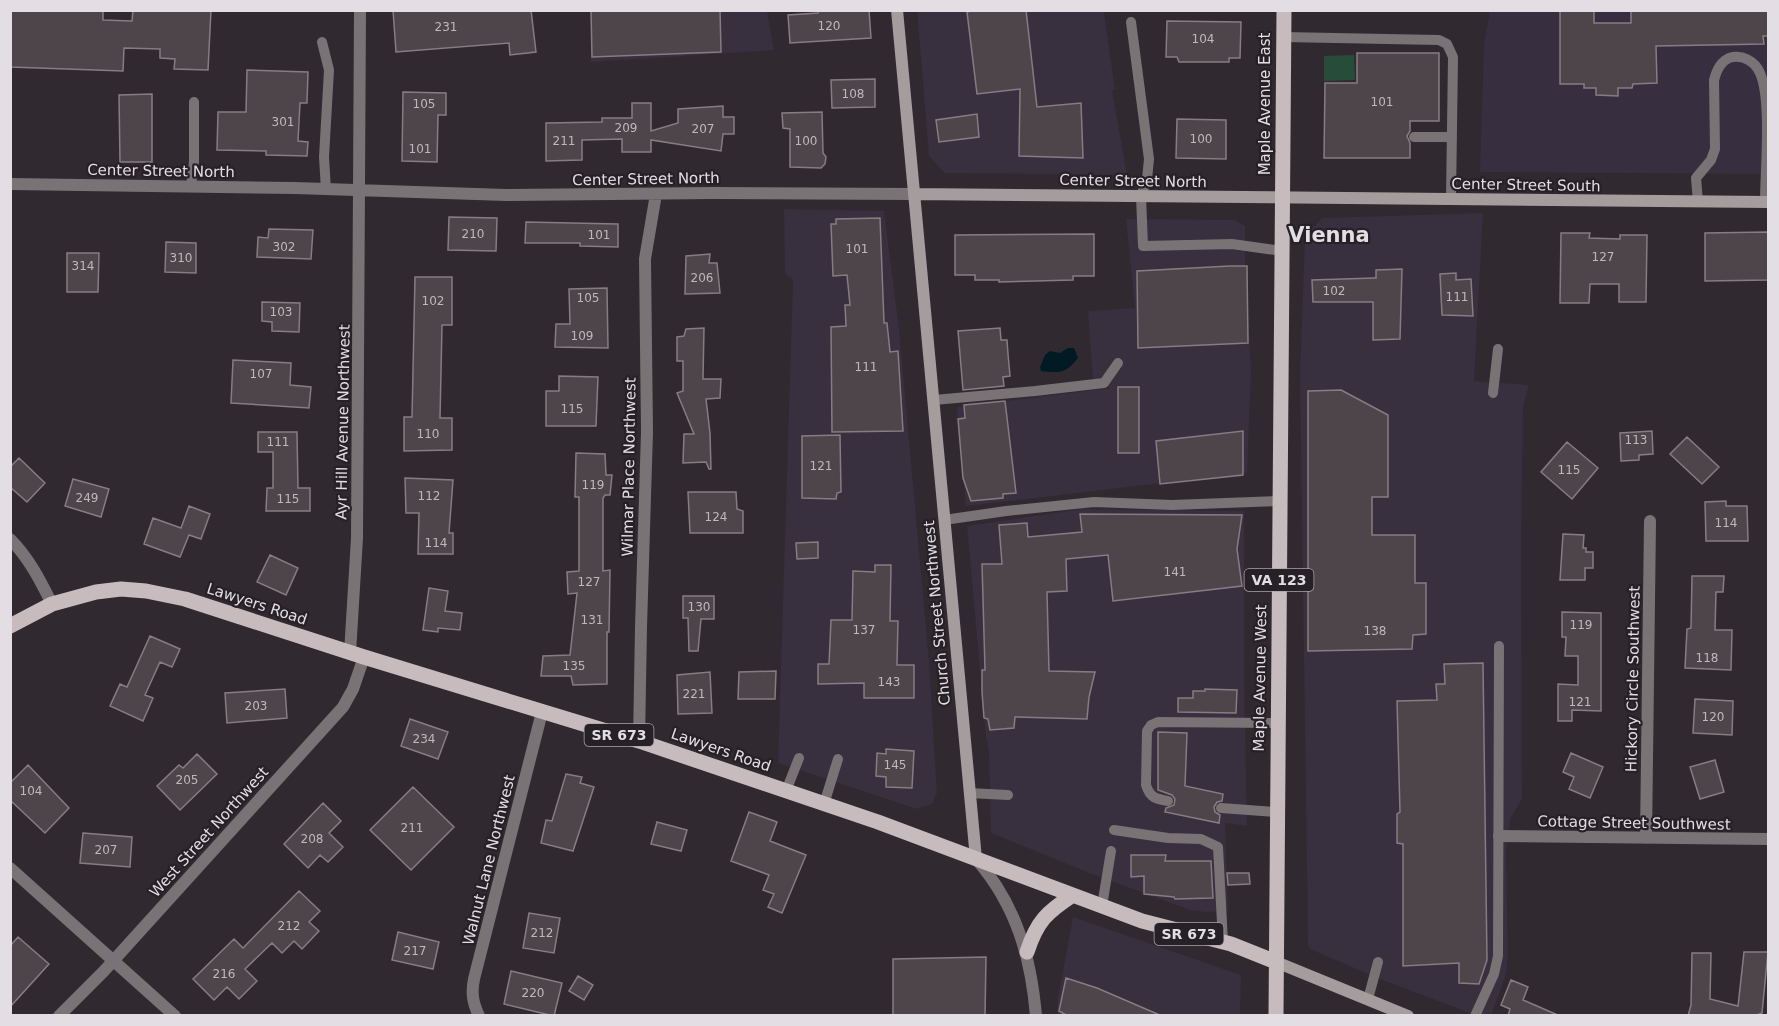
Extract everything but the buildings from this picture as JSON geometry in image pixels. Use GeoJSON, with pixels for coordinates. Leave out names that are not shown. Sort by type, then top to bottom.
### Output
{"type":"FeatureCollection","features":[{"type":"Feature","properties":{"kind":"main road","name":"Maple Avenue East"},"geometry":{"type":"LineString","coordinates":[[1282,198],[1284,10]]}},
{"type":"Feature","properties":{"kind":"main road","name":"Maple Avenue West"},"geometry":{"type":"LineString","coordinates":[[1276,1016],[1282,198]]}},
{"type":"Feature","properties":{"kind":"main road","name":"Lawyers Road"},"geometry":{"type":"LineString","coordinates":[[10,626],[52,604],[96,592],[121,589],[146,591],[185,599],[357,655],[639,741],[878,822],[1102,906],[1170,929],[1223,942],[1276,962]]}},
{"type":"Feature","properties":{"kind":"main road"},"geometry":{"type":"LineString","coordinates":[[1026,952],[1035,928],[1046,914],[1073,895]]}},
{"type":"Feature","properties":{"kind":"street","name":"Ayr Hill Avenue Northwest"},"geometry":{"type":"LineString","coordinates":[[357,655],[360,10]]}},
{"type":"Feature","properties":{"kind":"street","name":"Church Street Northwest"},"geometry":{"type":"LineString","coordinates":[[897,10],[976,859]]}},
{"type":"Feature","properties":{"kind":"street","name":"Center Street North"},"geometry":{"type":"LineString","coordinates":[[10,184],[191,186],[495,195],[714,193],[1282,198]]}},
{"type":"Feature","properties":{"kind":"street","name":"Wilmar Place Northwest"},"geometry":{"type":"LineString","coordinates":[[639,741],[640,627],[646,486],[645,259],[657,194]]}},
{"type":"Feature","properties":{"kind":"street","name":"Center Street South"},"geometry":{"type":"LineString","coordinates":[[1282,198],[1767,202]]}},
{"type":"Feature","properties":{"kind":"street","name":"Hickory Circle Southwest"},"geometry":{"type":"LineString","coordinates":[[1646,838],[1650,521]]}},
{"type":"Feature","properties":{"kind":"street"},"geometry":{"type":"LineString","coordinates":[[10,539],[34,568],[52,604]]}},
{"type":"Feature","properties":{"kind":"street","name":"West Street Northwest"},"geometry":{"type":"LineString","coordinates":[[59,1016],[114,960],[343,707],[353,689],[357,655]]}},
{"type":"Feature","properties":{"kind":"street","name":"Walnut Lane Northwest"},"geometry":{"type":"LineString","coordinates":[[479,1016],[471,991],[542,712]]}},
{"type":"Feature","properties":{"kind":"street","name":"Cottage Street Southwest"},"geometry":{"type":"LineString","coordinates":[[1499,836],[1768,839]]}},
{"type":"Feature","properties":{"kind":"street"},"geometry":{"type":"LineString","coordinates":[[976,859],[1001,893],[1016,921],[1026,952],[1034,990],[1036,1016]]}},
{"type":"Feature","properties":{"kind":"street"},"geometry":{"type":"LineString","coordinates":[[10,868],[175,1016]]}},
{"type":"Feature","properties":{"kind":"street"},"geometry":{"type":"LineString","coordinates":[[1276,962],[1368,999],[1383,1011],[1408,1016]]}},
{"type":"Feature","properties":{"kind":"lane"},"geometry":{"type":"LineString","coordinates":[[1131,22],[1149,159],[1147,179],[1141,196],[1143,246],[1232,244],[1282,250]]}},
{"type":"Feature","properties":{"kind":"lane"},"geometry":{"type":"LineString","coordinates":[[1283,37],[1399,38],[1439,40],[1447,44],[1453,57],[1451,199]]}},
{"type":"Feature","properties":{"kind":"lane"},"geometry":{"type":"LineString","coordinates":[[322,42],[329,70],[324,157],[326,190]]}},
{"type":"Feature","properties":{"kind":"lane"},"geometry":{"type":"LineString","coordinates":[[1698,202],[1696,178],[1711,160],[1715,148],[1714,80],[1716,71],[1729,58],[1742,57],[1750,60],[1761,75],[1765,100],[1767,202]]}},
{"type":"Feature","properties":{"kind":"lane"},"geometry":{"type":"LineString","coordinates":[[191,186],[194,162],[194,102]]}},
{"type":"Feature","properties":{"kind":"lane"},"geometry":{"type":"LineString","coordinates":[[1414,137],[1452,137]]}},
{"type":"Feature","properties":{"kind":"lane"},"geometry":{"type":"LineString","coordinates":[[1493,393],[1498,349]]}},
{"type":"Feature","properties":{"kind":"lane"},"geometry":{"type":"LineString","coordinates":[[934,400],[1104,383],[1118,363]]}},
{"type":"Feature","properties":{"kind":"lane"},"geometry":{"type":"LineString","coordinates":[[944,520],[1094,502],[1172,505],[1280,501]]}},
{"type":"Feature","properties":{"kind":"lane"},"geometry":{"type":"LineString","coordinates":[[1475,1016],[1494,974],[1498,956],[1499,646]]}},
{"type":"Feature","properties":{"kind":"lane"},"geometry":{"type":"LineString","coordinates":[[1168,801],[1154,798],[1148,793],[1146,785],[1147,731],[1151,725],[1158,722],[1278,723]]}},
{"type":"Feature","properties":{"kind":"lane"},"geometry":{"type":"LineString","coordinates":[[786,791],[799,758]]}},
{"type":"Feature","properties":{"kind":"lane"},"geometry":{"type":"LineString","coordinates":[[824,804],[838,759]]}},
{"type":"Feature","properties":{"kind":"lane"},"geometry":{"type":"LineString","coordinates":[[969,793],[1008,795]]}},
{"type":"Feature","properties":{"kind":"lane"},"geometry":{"type":"LineString","coordinates":[[1221,808],[1277,812]]}},
{"type":"Feature","properties":{"kind":"lane"},"geometry":{"type":"LineString","coordinates":[[1114,830],[1168,838],[1201,839],[1218,847],[1223,942]]}},
{"type":"Feature","properties":{"kind":"lane"},"geometry":{"type":"LineString","coordinates":[[1102,906],[1111,851]]}},
{"type":"Feature","properties":{"kind":"lane"},"geometry":{"type":"LineString","coordinates":[[1368,999],[1378,962]]}},
{"type":"Feature","properties":{"kind":"shaded area"},"geometry":{"type":"Polygon","coordinates":[[[591,11],[767,11],[774,50],[591,62],[591,11]]]}},
{"type":"Feature","properties":{"kind":"shaded area"},"geometry":{"type":"Polygon","coordinates":[[[917,11],[1171,11],[1104,12],[1115,89],[1112,90],[1127,175],[945,173],[929,156],[917,11]]]}},
{"type":"Feature","properties":{"kind":"shaded area"},"geometry":{"type":"Polygon","coordinates":[[[1490,11],[1768,11],[1768,174],[1480,172],[1484,45],[1490,11]]]}},
{"type":"Feature","properties":{"kind":"shaded area"},"geometry":{"type":"Polygon","coordinates":[[[784,209],[884,211],[899,329],[929,661],[937,793],[932,804],[917,809],[778,763],[793,280],[785,274],[784,209]]]}},
{"type":"Feature","properties":{"kind":"shaded area"},"geometry":{"type":"Polygon","coordinates":[[[1483,213],[1474,381],[1529,385],[1523,406],[1522,799],[1510,819],[1506,851],[1508,955],[1506,974],[1491,1015],[1475,1015],[1380,979],[1310,949],[1308,945],[1300,374],[1305,237],[1322,218],[1483,213]]]}},
{"type":"Feature","properties":{"kind":"shaded area"},"geometry":{"type":"Polygon","coordinates":[[[1126,219],[1235,220],[1245,226],[1251,371],[1247,473],[966,506],[957,407],[1110,388],[1093,380],[1088,311],[1135,308],[1126,219]]]}},
{"type":"Feature","properties":{"kind":"shaded area"},"geometry":{"type":"Polygon","coordinates":[[[1081,509],[1244,511],[1247,826],[1225,823],[1228,911],[1190,910],[991,833],[989,751],[967,526],[1081,509]]]}},
{"type":"Feature","properties":{"kind":"shaded area"},"geometry":{"type":"Polygon","coordinates":[[[1073,917],[1241,975],[1240,1015],[1057,1016],[1058,998],[1073,917]]]}},
{"type":"Feature","properties":{"kind":"green space"},"geometry":{"type":"Polygon","coordinates":[[[1354,55],[1355,80],[1324,81],[1324,56],[1354,55]]]}},
{"type":"Feature","properties":{"kind":"water"},"geometry":{"type":"Polygon","coordinates":[[[1068,348],[1074,348],[1078,358],[1066,370],[1041,371],[1040,367],[1045,355],[1050,351],[1060,353],[1068,348]]]}},
{"type":"Feature","properties":{"kind":"district","name":"Vienna"},"geometry":{"type":"Point","coordinates":[1329,235]}}]}
